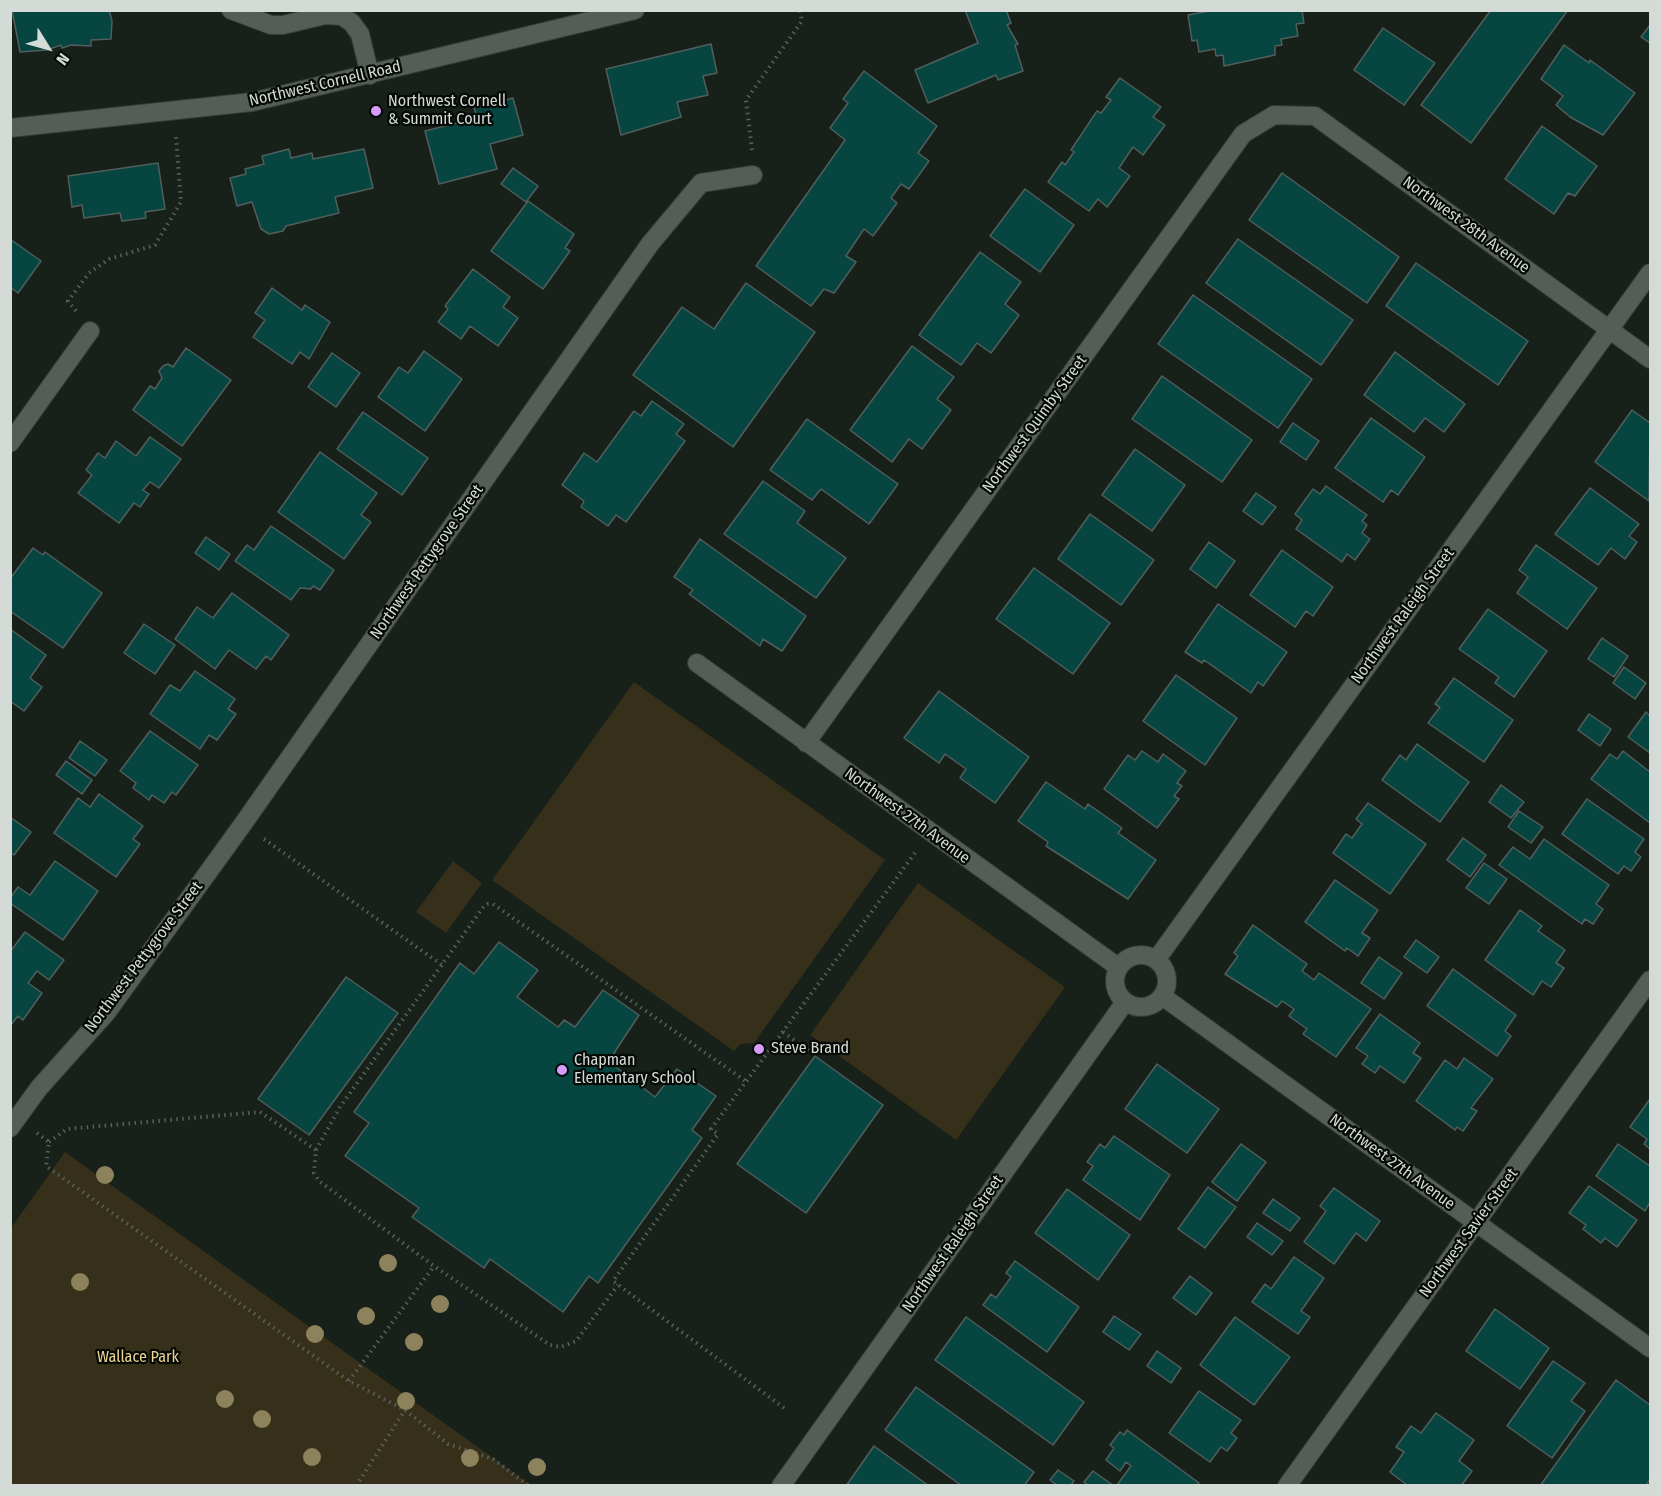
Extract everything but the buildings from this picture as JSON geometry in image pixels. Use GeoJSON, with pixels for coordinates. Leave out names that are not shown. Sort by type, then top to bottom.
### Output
{"type":"FeatureCollection","features":[{"type":"Feature","properties":{"kind":"street"},"geometry":{"type":"LineString","coordinates":[[231,10],[271,25],[283,25],[324,15],[342,16],[352,23],[360,34],[369,75]]}},
{"type":"Feature","properties":{"kind":"street","name":"Northwest Cornell Road"},"geometry":{"type":"LineString","coordinates":[[10,128],[252,102],[635,10]]}},
{"type":"Feature","properties":{"kind":"street","name":"Northwest 28th Avenue"},"geometry":{"type":"LineString","coordinates":[[1274,115],[1315,116],[1650,359]]}},
{"type":"Feature","properties":{"kind":"street","name":"Northwest Quimby Street"},"geometry":{"type":"LineString","coordinates":[[806,743],[1243,134],[1274,115]]}},
{"type":"Feature","properties":{"kind":"street","name":"Northwest Pettygrove Street"},"geometry":{"type":"LineString","coordinates":[[14,1124],[39,1088],[107,1012],[243,824],[650,244],[701,183],[753,175]]}},
{"type":"Feature","properties":{"kind":"street","name":"Northwest Raleigh Street"},"geometry":{"type":"LineString","coordinates":[[1156,960],[1650,273]]}},
{"type":"Feature","properties":{"kind":"street"},"geometry":{"type":"LineString","coordinates":[[10,443],[90,331]]}},
{"type":"Feature","properties":{"kind":"street","name":"Northwest 27th Avenue"},"geometry":{"type":"LineString","coordinates":[[697,663],[930,834],[1118,967]]}},
{"type":"Feature","properties":{"kind":"street"},"geometry":{"type":"LineString","coordinates":[[1144,955],[1156,960],[1163,967],[1166,976],[1167,986],[1162,996],[1153,1004],[1144,1007],[1125,1002],[1115,986],[1118,967],[1134,956],[1144,955]]}},
{"type":"Feature","properties":{"kind":"street","name":"Northwest Savier Street"},"geometry":{"type":"LineString","coordinates":[[1287,1485],[1650,980]]}},
{"type":"Feature","properties":{"kind":"street","name":"Northwest 27th Avenue"},"geometry":{"type":"LineString","coordinates":[[1162,996],[1650,1348]]}},
{"type":"Feature","properties":{"kind":"street","name":"Northwest Raleigh Street"},"geometry":{"type":"LineString","coordinates":[[780,1485],[1125,1002]]}},
{"type":"Feature","properties":{"kind":"path"},"geometry":{"type":"LineString","coordinates":[[753,175],[746,100],[802,21],[800,10]]}},
{"type":"Feature","properties":{"kind":"path"},"geometry":{"type":"LineString","coordinates":[[90,331],[68,301],[80,283],[109,259],[155,244],[181,202],[174,109]]}},
{"type":"Feature","properties":{"kind":"path"},"geometry":{"type":"LineString","coordinates":[[243,824],[442,965]]}},
{"type":"Feature","properties":{"kind":"path"},"geometry":{"type":"LineString","coordinates":[[784,1408],[612,1281],[718,1134],[711,1129],[930,834]]}},
{"type":"Feature","properties":{"kind":"path"},"geometry":{"type":"LineString","coordinates":[[618,1285],[576,1341],[561,1347],[550,1345],[434,1266],[319,1180],[314,1173],[316,1150],[340,1107],[484,906],[493,904],[747,1082]]}},
{"type":"Feature","properties":{"kind":"path"},"geometry":{"type":"LineString","coordinates":[[783,1032],[810,1052],[817,1040]]}},
{"type":"Feature","properties":{"kind":"path"},"geometry":{"type":"LineString","coordinates":[[316,1150],[260,1112],[67,1129],[49,1142],[46,1166],[349,1381],[405,1410],[448,1444],[493,1459],[529,1485]]}},
{"type":"Feature","properties":{"kind":"path"},"geometry":{"type":"LineString","coordinates":[[14,1124],[49,1142]]}},
{"type":"Feature","properties":{"kind":"path"},"geometry":{"type":"LineString","coordinates":[[349,1381],[434,1266]]}},
{"type":"Feature","properties":{"kind":"path"},"geometry":{"type":"LineString","coordinates":[[356,1485],[405,1410]]}},
{"type":"Feature","properties":{"kind":"green space"},"geometry":{"type":"Polygon","coordinates":[[[634,682],[885,860],[754,1043],[740,1044],[734,1051],[492,880],[634,682]]]}},
{"type":"Feature","properties":{"kind":"green space"},"geometry":{"type":"Polygon","coordinates":[[[453,861],[482,883],[446,933],[416,912],[453,861]]]}},
{"type":"Feature","properties":{"kind":"green space"},"geometry":{"type":"Polygon","coordinates":[[[918,883],[1065,987],[956,1140],[810,1035],[918,883]]]}},
{"type":"Feature","properties":{"kind":"green space","name":"Wallace Park"},"geometry":{"type":"Polygon","coordinates":[[[65,1152],[531,1485],[11,1485],[11,1228],[65,1152]]]}},
{"type":"Feature","properties":{"kind":"place","name":"Northwest Cornell & Summit Court"},"geometry":{"type":"Point","coordinates":[376,111]}},
{"type":"Feature","properties":{"kind":"place","name":"Steve Brand"},"geometry":{"type":"Point","coordinates":[759,1049]}},
{"type":"Feature","properties":{"kind":"place","name":"Chapman Elementary School"},"geometry":{"type":"Point","coordinates":[562,1070]}}]}
